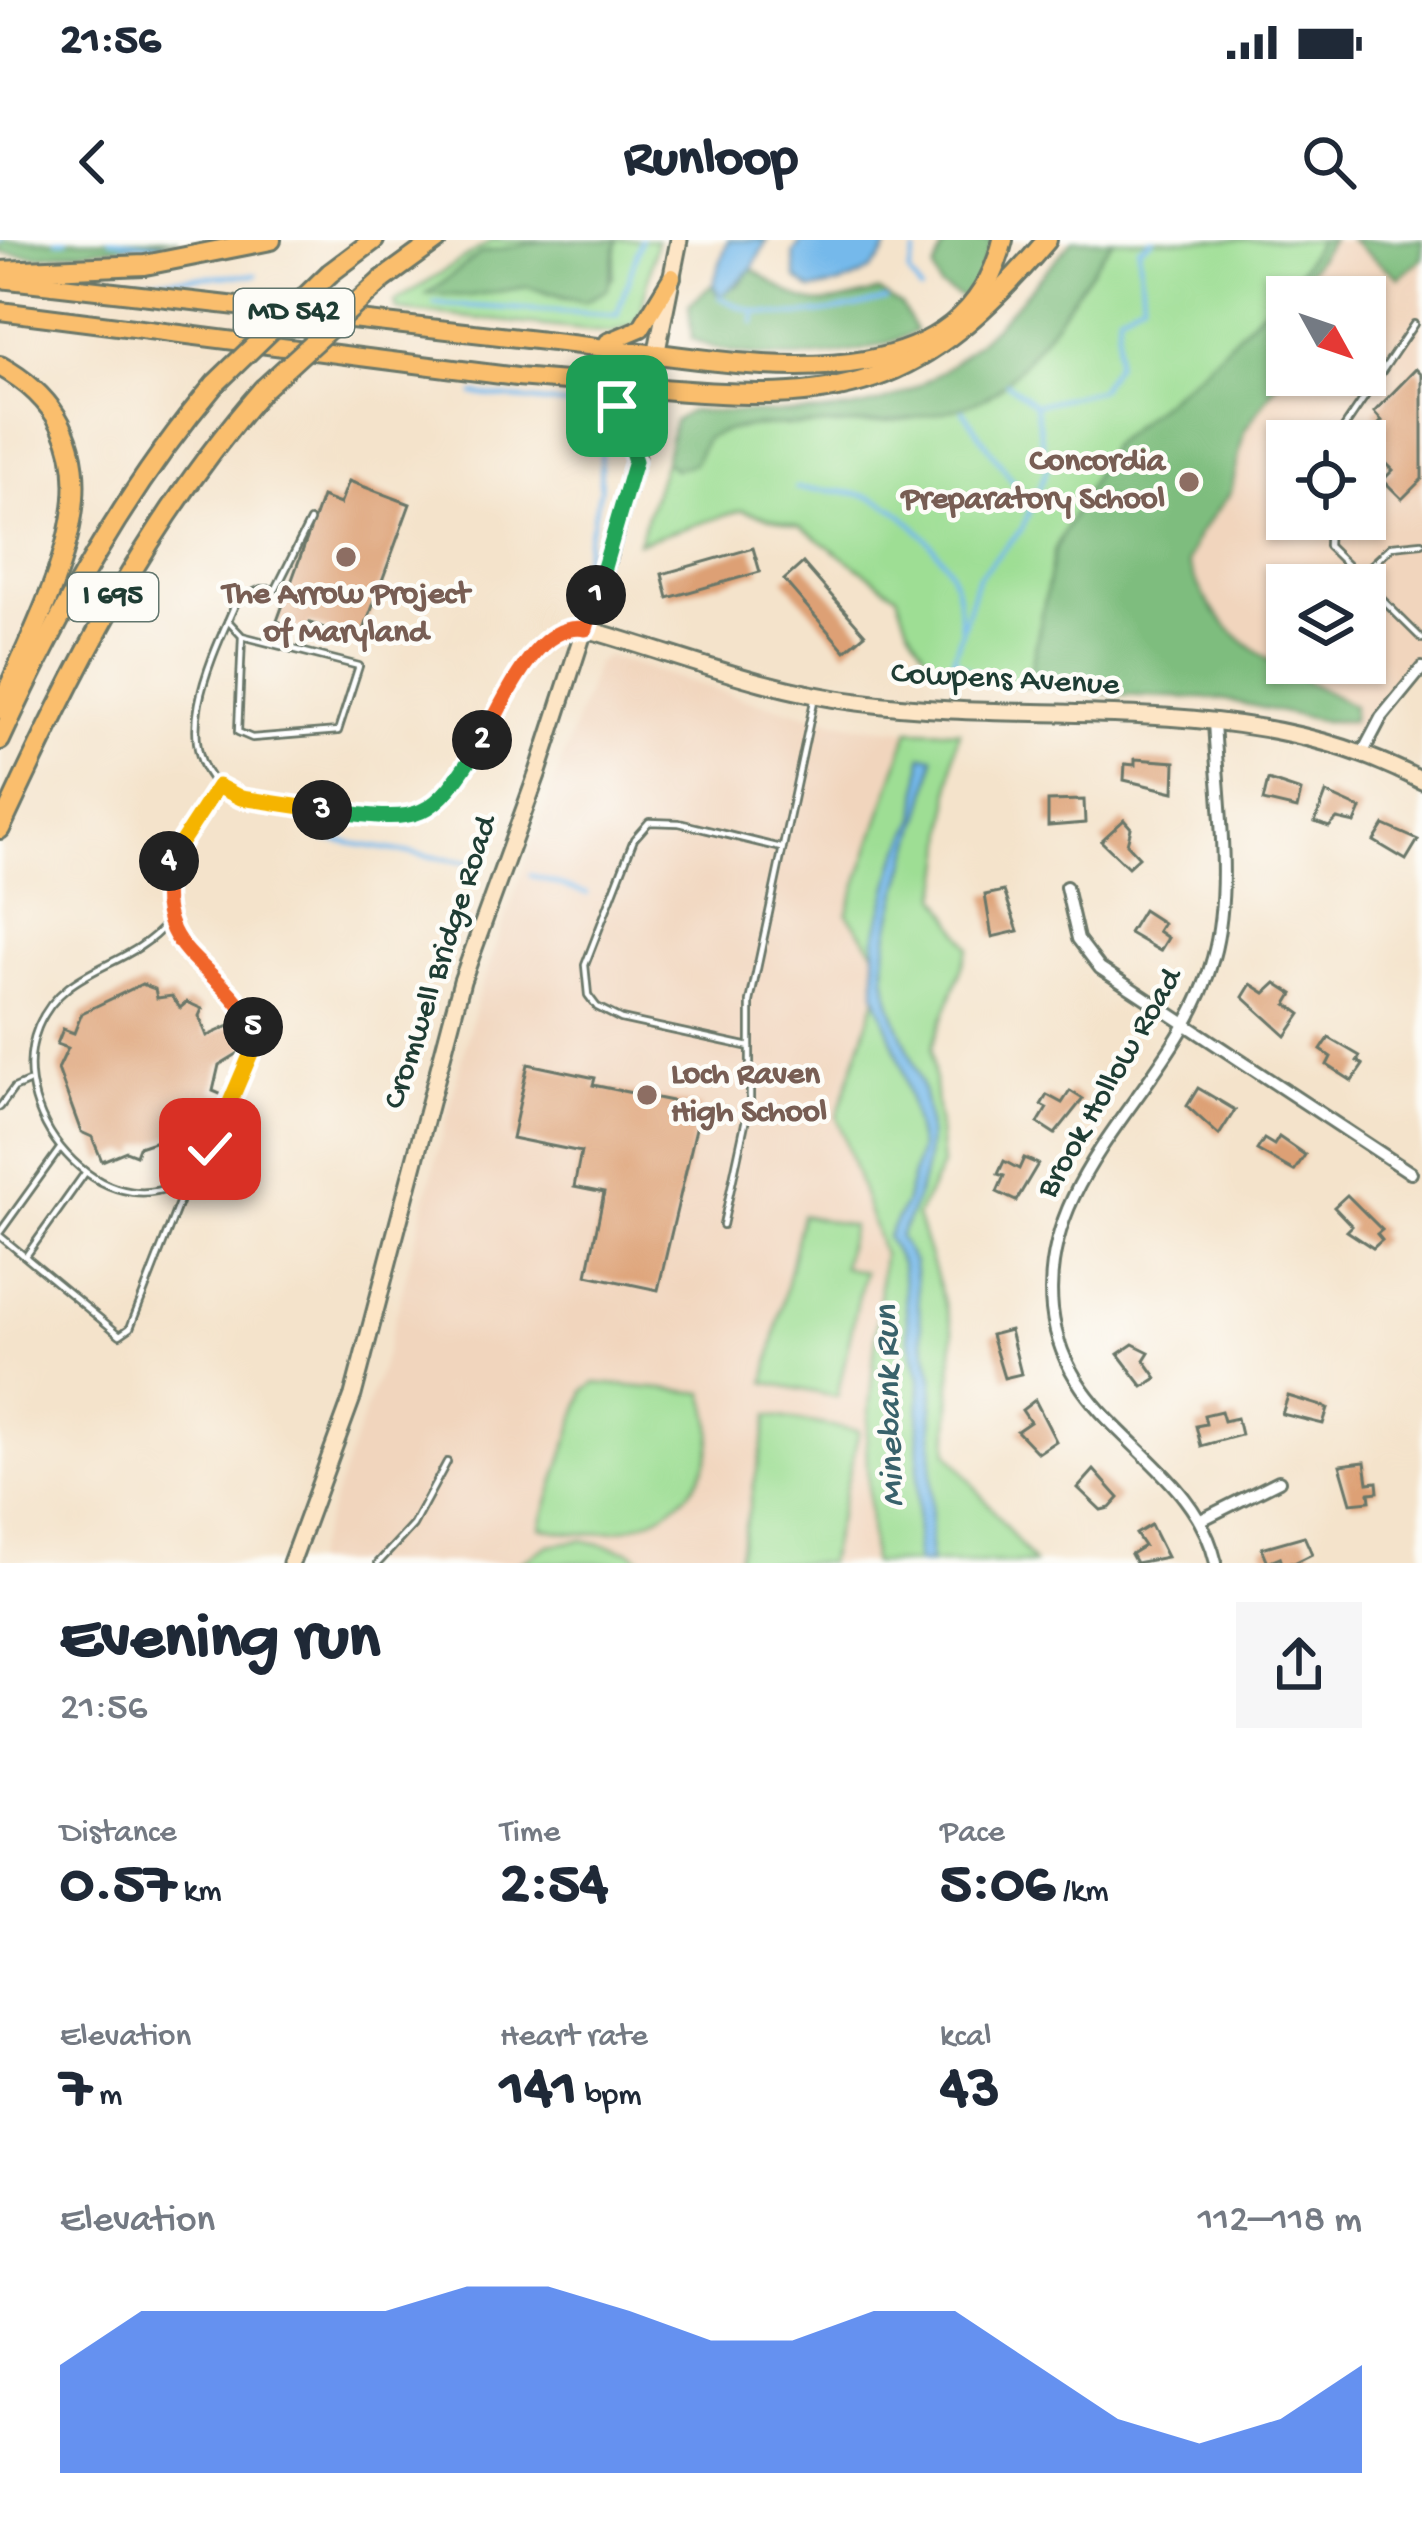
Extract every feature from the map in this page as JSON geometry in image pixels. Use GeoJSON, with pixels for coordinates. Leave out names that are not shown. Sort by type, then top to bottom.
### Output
{"type":"FeatureCollection","features":[{"type":"Feature","properties":{"kind":"highway"},"geometry":{"type":"LineString","coordinates":[[0,275],[146,265],[271,240]]}},
{"type":"Feature","properties":{"kind":"highway","name":"I 695"},"geometry":{"type":"LineString","coordinates":[[0,740],[97,548],[137,485],[215,384],[330,273],[374,240]]}},
{"type":"Feature","properties":{"kind":"highway","name":"I 695"},"geometry":{"type":"LineString","coordinates":[[0,830],[129,567],[217,442],[263,389],[382,280],[436,240]]}},
{"type":"Feature","properties":{"kind":"highway"},"geometry":{"type":"LineString","coordinates":[[658,354],[785,370],[843,367],[892,354],[970,306],[993,274],[1003,240]]}},
{"type":"Feature","properties":{"kind":"highway"},"geometry":{"type":"LineString","coordinates":[[652,388],[794,393],[904,367],[971,323],[1047,240]]}},
{"type":"Feature","properties":{"kind":"highway"},"geometry":{"type":"LineString","coordinates":[[0,366],[56,413],[74,455],[76,480],[61,561],[0,709]]}},
{"type":"Feature","properties":{"kind":"main road","name":"Cromwell Bridge Road"},"geometry":{"type":"LineString","coordinates":[[291,1563],[353,1395],[456,999],[586,629],[635,461],[679,240]]}},
{"type":"Feature","properties":{"kind":"main road","name":"MD 542"},"geometry":{"type":"LineString","coordinates":[[0,275],[86,290],[658,354]]}},
{"type":"Feature","properties":{"kind":"main road"},"geometry":{"type":"LineString","coordinates":[[589,345],[621,340],[641,328],[672,277]]}},
{"type":"Feature","properties":{"kind":"main road"},"geometry":{"type":"LineString","coordinates":[[80,322],[86,290]]}},
{"type":"Feature","properties":{"kind":"main road","name":"MD 542"},"geometry":{"type":"LineString","coordinates":[[0,311],[517,377],[652,388]]}},
{"type":"Feature","properties":{"kind":"main road"},"geometry":{"type":"LineString","coordinates":[[517,377],[610,400],[626,421],[635,461]]}},
{"type":"Feature","properties":{"kind":"main road","name":"Cowpens Avenue"},"geometry":{"type":"LineString","coordinates":[[586,629],[815,695],[895,706],[1214,720],[1266,728],[1363,754],[1422,782]]}},
{"type":"Feature","properties":{"kind":"street"},"geometry":{"type":"LineString","coordinates":[[1363,754],[1381,718],[1422,668]]}},
{"type":"Feature","properties":{"kind":"street","name":"Brook Hollow Road"},"geometry":{"type":"LineString","coordinates":[[1214,720],[1220,926],[1204,985],[1076,1188],[1058,1235],[1051,1284],[1057,1334],[1086,1398],[1203,1520],[1216,1563]]}},
{"type":"Feature","properties":{"kind":"street"},"geometry":{"type":"LineString","coordinates":[[1066,887],[1071,920],[1088,956],[1411,1173]]}},
{"type":"Feature","properties":{"kind":"street"},"geometry":{"type":"LineString","coordinates":[[1203,1520],[1279,1481]]}},
{"type":"Feature","properties":{"kind":"lane"},"geometry":{"type":"LineString","coordinates":[[1349,420],[1414,324]]}},
{"type":"Feature","properties":{"kind":"lane"},"geometry":{"type":"LineString","coordinates":[[310,521],[276,589],[261,589],[237,600],[199,704],[200,760],[218,786],[241,798],[400,818],[429,811],[455,784],[546,639],[569,626],[586,629]]}},
{"type":"Feature","properties":{"kind":"lane"},"geometry":{"type":"LineString","coordinates":[[1328,540],[1328,546],[1346,564]]}},
{"type":"Feature","properties":{"kind":"lane"},"geometry":{"type":"LineString","coordinates":[[1373,564],[1392,546],[1422,543]]}},
{"type":"Feature","properties":{"kind":"lane"},"geometry":{"type":"LineString","coordinates":[[1386,604],[1422,639]]}},
{"type":"Feature","properties":{"kind":"lane"},"geometry":{"type":"LineString","coordinates":[[228,621],[242,636],[358,666],[338,731],[252,738],[238,732],[242,636]]}},
{"type":"Feature","properties":{"kind":"lane"},"geometry":{"type":"LineString","coordinates":[[723,1225],[750,1100],[750,1002],[815,695]]}},
{"type":"Feature","properties":{"kind":"lane"},"geometry":{"type":"LineString","coordinates":[[59,1150],[0,1234],[120,1335],[130,1328],[190,1174],[210,1149],[250,1058],[255,1032],[238,1005],[183,950],[168,922],[165,893],[170,857],[218,786]]}},
{"type":"Feature","properties":{"kind":"lane"},"geometry":{"type":"LineString","coordinates":[[750,1047],[608,1015],[588,995],[585,964],[634,838],[649,822],[680,823],[781,848]]}},
{"type":"Feature","properties":{"kind":"lane"},"geometry":{"type":"LineString","coordinates":[[168,922],[141,951],[79,976],[48,1006],[35,1032],[28,1082],[42,1127],[85,1173],[141,1190],[165,1187],[190,1174]]}},
{"type":"Feature","properties":{"kind":"lane"},"geometry":{"type":"LineString","coordinates":[[0,1107],[14,1088],[28,1082]]}},
{"type":"Feature","properties":{"kind":"lane"},"geometry":{"type":"LineString","coordinates":[[26,1257],[85,1173]]}},
{"type":"Feature","properties":{"kind":"lane"},"geometry":{"type":"LineString","coordinates":[[378,1563],[412,1525],[448,1462]]}},
{"type":"Feature","properties":{"kind":"shaded area","name":"Concordia Preparatory School"},"geometry":{"type":"Polygon","coordinates":[[[1320,240],[1422,240],[1422,656],[1362,732],[1221,699],[1117,695],[1045,603],[1266,311],[1266,396],[1386,396],[1386,276],[1293,276],[1320,240]]]}},
{"type":"Feature","properties":{"kind":"shaded area","name":"Loch Raven High School"},"geometry":{"type":"Polygon","coordinates":[[[607,656],[741,698],[852,725],[909,730],[847,913],[886,967],[837,1116],[883,1254],[866,1444],[872,1563],[311,1563],[386,1354],[478,996],[597,663],[607,656]]]}},
{"type":"Feature","properties":{"kind":"green space"},"geometry":{"type":"Polygon","coordinates":[[[0,240],[178,240],[39,256],[0,253],[0,240]]]}},
{"type":"Feature","properties":{"kind":"green space"},"geometry":{"type":"Polygon","coordinates":[[[493,240],[548,240],[481,253],[469,296],[527,287],[564,299],[589,300],[613,278],[617,240],[657,240],[640,316],[633,325],[611,333],[397,310],[395,302],[493,240]]]}},
{"type":"Feature","properties":{"kind":"green space"},"geometry":{"type":"Polygon","coordinates":[[[548,240],[617,240],[608,288],[584,302],[527,287],[469,296],[427,294],[481,253],[548,240]]]}},
{"type":"Feature","properties":{"kind":"green space"},"geometry":{"type":"Polygon","coordinates":[[[946,240],[993,240],[978,281],[963,298],[940,287],[934,270],[946,240]]]}},
{"type":"Feature","properties":{"kind":"green space"},"geometry":{"type":"Polygon","coordinates":[[[1073,240],[1113,240],[1035,349],[986,397],[911,419],[721,432],[706,438],[694,464],[675,469],[665,461],[674,421],[690,411],[838,411],[912,389],[988,333],[1073,240]]]}},
{"type":"Feature","properties":{"kind":"green space"},"geometry":{"type":"Polygon","coordinates":[[[1113,240],[1320,240],[1296,276],[1266,276],[1266,306],[1204,368],[1111,445],[1055,549],[1031,669],[1117,695],[973,680],[932,663],[908,626],[897,595],[801,527],[742,510],[638,543],[665,461],[675,469],[706,438],[735,426],[855,424],[944,410],[1023,361],[1113,240]]]}},
{"type":"Feature","properties":{"kind":"green space"},"geometry":{"type":"Polygon","coordinates":[[[1320,240],[1332,240],[1305,276],[1297,275],[1320,240]]]}},
{"type":"Feature","properties":{"kind":"green space"},"geometry":{"type":"Polygon","coordinates":[[[1350,240],[1422,240],[1422,258],[1399,278],[1350,240]]]}},
{"type":"Feature","properties":{"kind":"green space"},"geometry":{"type":"Polygon","coordinates":[[[752,269],[812,302],[879,291],[901,305],[916,331],[866,349],[805,357],[743,354],[692,339],[689,305],[713,284],[716,293],[739,285],[752,269]]]}},
{"type":"Feature","properties":{"kind":"green space"},"geometry":{"type":"Polygon","coordinates":[[[1266,306],[1268,396],[1244,431],[1231,492],[1198,535],[1188,562],[1216,614],[1266,658],[1266,684],[1312,684],[1353,706],[1352,721],[1323,721],[1221,699],[1117,695],[1031,670],[1055,549],[1111,445],[1204,368],[1266,306]]]}},
{"type":"Feature","properties":{"kind":"green space"},"geometry":{"type":"Polygon","coordinates":[[[909,730],[959,731],[938,896],[969,948],[932,1047],[942,1166],[917,1216],[953,1331],[948,1452],[1034,1563],[872,1563],[866,1444],[883,1254],[837,1116],[886,967],[847,914],[909,730]]]}},
{"type":"Feature","properties":{"kind":"green space"},"geometry":{"type":"Polygon","coordinates":[[[802,1215],[852,1226],[843,1267],[864,1272],[837,1397],[765,1382],[802,1215]]]}},
{"type":"Feature","properties":{"kind":"green space"},"geometry":{"type":"Polygon","coordinates":[[[596,1383],[704,1393],[711,1430],[706,1462],[692,1488],[669,1509],[641,1524],[608,1532],[540,1527],[584,1391],[596,1383]]]}},
{"type":"Feature","properties":{"kind":"green space"},"geometry":{"type":"Polygon","coordinates":[[[769,1415],[859,1431],[828,1563],[737,1563],[769,1415]]]}},
{"type":"Feature","properties":{"kind":"green space"},"geometry":{"type":"Polygon","coordinates":[[[582,1540],[629,1551],[646,1563],[519,1563],[549,1545],[582,1540]]]}},
{"type":"Feature","properties":{"kind":"water"},"geometry":{"type":"Polygon","coordinates":[[[728,240],[767,240],[752,269],[720,297],[713,284],[728,240]]]}},
{"type":"Feature","properties":{"kind":"water"},"geometry":{"type":"Polygon","coordinates":[[[802,240],[889,240],[878,262],[859,277],[811,290],[796,278],[793,253],[802,240]]]}},
{"type":"Feature","properties":{"kind":"water","name":"Minebank Run"},"geometry":{"type":"Polygon","coordinates":[[[922,756],[934,757],[893,913],[885,976],[926,1101],[928,1125],[925,1170],[899,1237],[914,1262],[922,1336],[933,1377],[930,1563],[917,1563],[916,1555],[920,1378],[909,1338],[902,1265],[887,1237],[905,1204],[920,1148],[903,1068],[875,993],[875,939],[895,862],[916,818],[922,756]]]}},
{"type":"Feature","properties":{"kind":"building"},"geometry":{"type":"Polygon","coordinates":[[[1416,369],[1422,375],[1422,479],[1402,499],[1386,483],[1393,470],[1386,463],[1386,420],[1374,412],[1416,369]]]}},
{"type":"Feature","properties":{"kind":"building"},"geometry":{"type":"Polygon","coordinates":[[[349,481],[410,504],[360,641],[310,623],[307,632],[277,621],[322,497],[340,504],[349,481]]]}},
{"type":"Feature","properties":{"kind":"building"},"geometry":{"type":"Polygon","coordinates":[[[753,548],[760,572],[668,598],[662,574],[753,548]]]}},
{"type":"Feature","properties":{"kind":"building"},"geometry":{"type":"Polygon","coordinates":[[[803,563],[865,634],[845,651],[784,580],[803,563]]]}},
{"type":"Feature","properties":{"kind":"building"},"geometry":{"type":"Polygon","coordinates":[[[1135,759],[1175,762],[1174,792],[1124,780],[1125,764],[1135,765],[1135,759]]]}},
{"type":"Feature","properties":{"kind":"building"},"geometry":{"type":"Polygon","coordinates":[[[1268,780],[1301,791],[1297,809],[1263,801],[1268,780]]]}},
{"type":"Feature","properties":{"kind":"building"},"geometry":{"type":"Polygon","coordinates":[[[1326,793],[1361,809],[1355,823],[1337,819],[1329,827],[1315,822],[1326,793]]]}},
{"type":"Feature","properties":{"kind":"building"},"geometry":{"type":"Polygon","coordinates":[[[1084,800],[1085,823],[1048,826],[1048,801],[1084,800]]]}},
{"type":"Feature","properties":{"kind":"building"},"geometry":{"type":"Polygon","coordinates":[[[1124,820],[1131,828],[1127,844],[1139,857],[1128,867],[1101,841],[1124,820]]]}},
{"type":"Feature","properties":{"kind":"building"},"geometry":{"type":"Polygon","coordinates":[[[1384,825],[1418,840],[1406,860],[1374,841],[1384,825]]]}},
{"type":"Feature","properties":{"kind":"building"},"geometry":{"type":"Polygon","coordinates":[[[1004,891],[1018,931],[992,937],[985,895],[1004,891]]]}},
{"type":"Feature","properties":{"kind":"building"},"geometry":{"type":"Polygon","coordinates":[[[1143,910],[1163,923],[1158,931],[1168,938],[1160,951],[1129,933],[1143,910]]]}},
{"type":"Feature","properties":{"kind":"building"},"geometry":{"type":"Polygon","coordinates":[[[1276,983],[1293,994],[1287,1004],[1301,1014],[1286,1036],[1243,997],[1251,984],[1265,993],[1276,983]]]}},
{"type":"Feature","properties":{"kind":"building"},"geometry":{"type":"Polygon","coordinates":[[[142,984],[155,989],[157,998],[172,996],[180,1008],[187,1002],[202,1009],[199,1016],[207,1036],[236,1023],[247,1048],[219,1065],[213,1091],[225,1096],[219,1110],[207,1106],[199,1127],[139,1147],[136,1155],[126,1151],[102,1161],[92,1137],[81,1132],[58,1069],[68,1048],[57,1044],[63,1029],[74,1033],[82,1013],[142,984]]]}},
{"type":"Feature","properties":{"kind":"building"},"geometry":{"type":"Polygon","coordinates":[[[1329,1038],[1360,1056],[1357,1061],[1363,1065],[1352,1081],[1327,1065],[1331,1057],[1321,1050],[1329,1038]]]}},
{"type":"Feature","properties":{"kind":"building"},"geometry":{"type":"Polygon","coordinates":[[[528,1064],[595,1078],[593,1085],[701,1107],[658,1290],[587,1275],[604,1193],[574,1187],[581,1152],[512,1138],[528,1064]]]}},
{"type":"Feature","properties":{"kind":"building"},"geometry":{"type":"Polygon","coordinates":[[[1198,1088],[1235,1110],[1219,1135],[1187,1106],[1198,1088]]]}},
{"type":"Feature","properties":{"kind":"building"},"geometry":{"type":"Polygon","coordinates":[[[1070,1091],[1083,1099],[1055,1134],[1038,1123],[1047,1108],[1041,1105],[1047,1095],[1062,1103],[1070,1091]]]}},
{"type":"Feature","properties":{"kind":"building"},"geometry":{"type":"Polygon","coordinates":[[[1279,1137],[1305,1155],[1294,1171],[1257,1150],[1264,1139],[1274,1145],[1279,1137]]]}},
{"type":"Feature","properties":{"kind":"building"},"geometry":{"type":"Polygon","coordinates":[[[1024,1158],[1038,1164],[1016,1201],[997,1192],[1004,1176],[998,1174],[1004,1161],[1019,1169],[1024,1158]]]}},
{"type":"Feature","properties":{"kind":"building"},"geometry":{"type":"Polygon","coordinates":[[[1347,1195],[1382,1230],[1377,1234],[1382,1240],[1373,1248],[1347,1231],[1352,1226],[1334,1207],[1347,1195]]]}},
{"type":"Feature","properties":{"kind":"building"},"geometry":{"type":"Polygon","coordinates":[[[1010,1330],[1021,1374],[1004,1378],[991,1335],[1010,1330]]]}},
{"type":"Feature","properties":{"kind":"building"},"geometry":{"type":"Polygon","coordinates":[[[1133,1344],[1149,1352],[1144,1360],[1157,1378],[1143,1387],[1118,1354],[1133,1344]]]}},
{"type":"Feature","properties":{"kind":"building"},"geometry":{"type":"Polygon","coordinates":[[[1288,1396],[1328,1408],[1323,1424],[1282,1414],[1288,1396]]]}},
{"type":"Feature","properties":{"kind":"building"},"geometry":{"type":"Polygon","coordinates":[[[1035,1400],[1056,1441],[1038,1453],[1017,1431],[1030,1422],[1022,1410],[1035,1400]]]}},
{"type":"Feature","properties":{"kind":"building"},"geometry":{"type":"Polygon","coordinates":[[[1221,1411],[1224,1421],[1237,1418],[1241,1435],[1201,1446],[1196,1426],[1206,1424],[1204,1415],[1221,1411]]]}},
{"type":"Feature","properties":{"kind":"building"},"geometry":{"type":"Polygon","coordinates":[[[1365,1462],[1368,1483],[1377,1482],[1378,1492],[1369,1493],[1370,1501],[1351,1503],[1340,1465],[1365,1462]]]}},
{"type":"Feature","properties":{"kind":"building"},"geometry":{"type":"Polygon","coordinates":[[[1094,1470],[1119,1498],[1110,1508],[1101,1510],[1078,1488],[1094,1470]]]}},
{"type":"Feature","properties":{"kind":"building"},"geometry":{"type":"Polygon","coordinates":[[[1151,1525],[1167,1557],[1136,1563],[1131,1554],[1144,1546],[1136,1534],[1151,1525]]]}},
{"type":"Feature","properties":{"kind":"building"},"geometry":{"type":"Polygon","coordinates":[[[1304,1536],[1312,1554],[1294,1563],[1282,1563],[1280,1557],[1268,1562],[1262,1548],[1304,1536]]]}},
{"type":"Feature","properties":{"kind":"waterway"},"geometry":{"type":"LineString","coordinates":[[57,240],[66,240]]}},
{"type":"Feature","properties":{"kind":"waterway"},"geometry":{"type":"LineString","coordinates":[[110,240],[167,247]]}},
{"type":"Feature","properties":{"kind":"waterway"},"geometry":{"type":"LineString","coordinates":[[434,304],[617,315],[641,240]]}},
{"type":"Feature","properties":{"kind":"waterway","name":"Minebank Run"},"geometry":{"type":"LineString","coordinates":[[951,668],[978,577],[1022,529],[1047,469],[1035,405],[1099,390],[1116,364],[1119,314],[1143,300],[1139,248],[1153,240]]}},
{"type":"Feature","properties":{"kind":"waterway"},"geometry":{"type":"LineString","coordinates":[[915,253],[909,273],[921,291]]}},
{"type":"Feature","properties":{"kind":"waterway"},"geometry":{"type":"LineString","coordinates":[[137,280],[256,275]]}},
{"type":"Feature","properties":{"kind":"waterway"},"geometry":{"type":"LineString","coordinates":[[720,297],[780,315],[845,309],[886,299]]}},
{"type":"Feature","properties":{"kind":"waterway"},"geometry":{"type":"LineString","coordinates":[[754,323],[755,311]]}},
{"type":"Feature","properties":{"kind":"waterway"},"geometry":{"type":"LineString","coordinates":[[1007,383],[1035,405]]}},
{"type":"Feature","properties":{"kind":"waterway"},"geometry":{"type":"LineString","coordinates":[[474,394],[569,405],[602,419],[600,491],[582,565]]}},
{"type":"Feature","properties":{"kind":"waterway"},"geometry":{"type":"LineString","coordinates":[[963,411],[1029,504]]}},
{"type":"Feature","properties":{"kind":"waterway"},"geometry":{"type":"LineString","coordinates":[[796,488],[866,496],[908,520],[948,567],[956,586],[961,627]]}},
{"type":"Feature","properties":{"kind":"waterway"},"geometry":{"type":"LineString","coordinates":[[955,660],[976,674],[997,678]]}},
{"type":"Feature","properties":{"kind":"waterway"},"geometry":{"type":"LineString","coordinates":[[319,838],[483,865]]}},
{"type":"Feature","properties":{"kind":"waterway"},"geometry":{"type":"LineString","coordinates":[[530,875],[587,894]]}},
{"type":"Feature","properties":{"kind":"place","name":"Concordia Preparatory School"},"geometry":{"type":"Point","coordinates":[1189,482]}},
{"type":"Feature","properties":{"kind":"place","name":"The Arrow Project of Maryland"},"geometry":{"type":"Point","coordinates":[346,557]}},
{"type":"Feature","properties":{"kind":"place","name":"Loch Raven High School"},"geometry":{"type":"Point","coordinates":[647,1095]}},
{"type":"Feature","properties":{"kind":"route"},"geometry":{"type":"LineString","coordinates":[[210,1149],[250,1058],[255,1032],[238,1005],[174,938],[165,893],[177,842],[218,786],[241,798],[380,817],[416,816],[441,801],[546,639],[559,628],[586,629],[635,461],[626,421],[617,406]]}}]}
